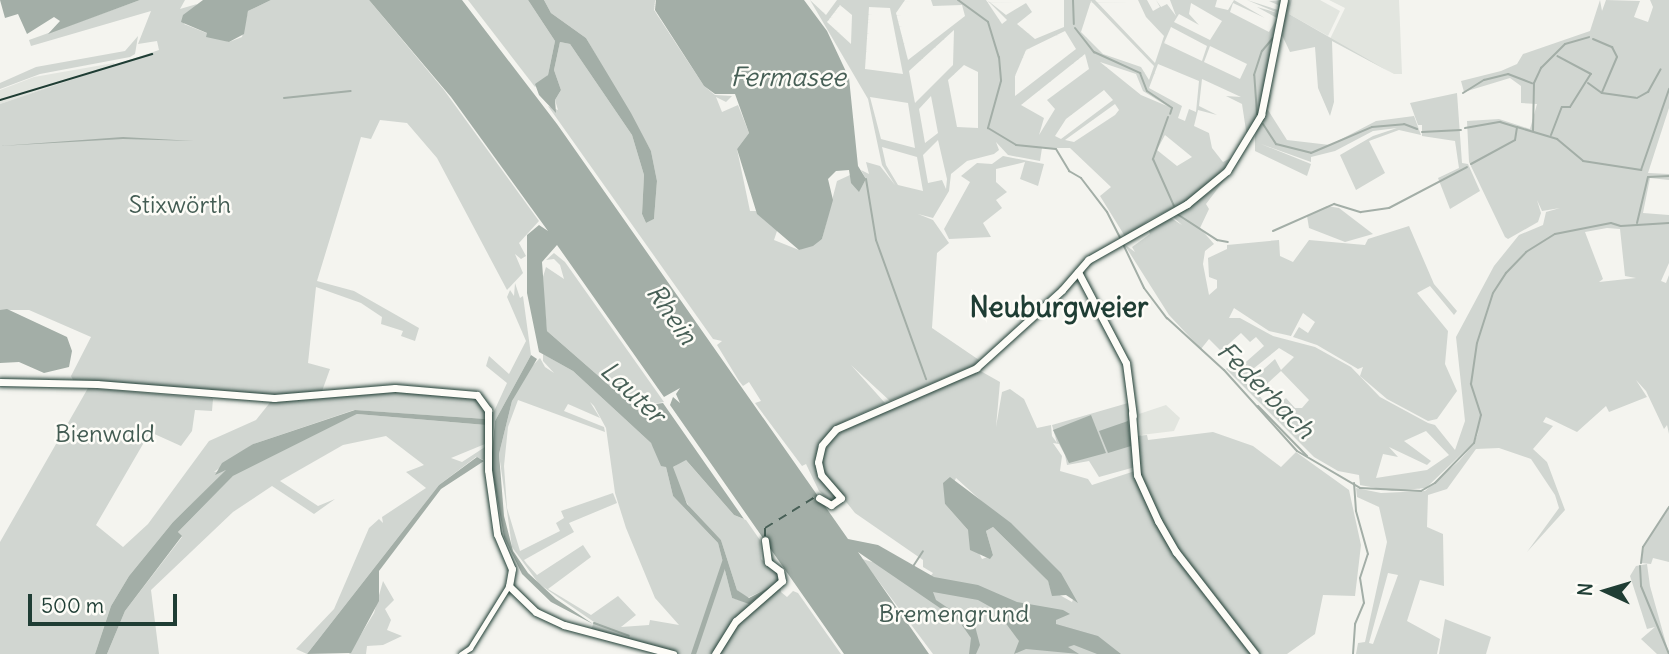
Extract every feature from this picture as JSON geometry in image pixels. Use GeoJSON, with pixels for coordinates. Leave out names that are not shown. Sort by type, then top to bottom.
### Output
{"type":"FeatureCollection","features":[{"type":"Feature","properties":{"kind":"main road"},"geometry":{"type":"LineString","coordinates":[[819,498],[831,505],[841,498],[819,468],[819,453],[828,437],[847,422],[977,368],[1101,250],[1122,242],[1204,192],[1247,143],[1269,90],[1284,0]]}},
{"type":"Feature","properties":{"kind":"main road"},"geometry":{"type":"LineString","coordinates":[[1078,272],[1126,363],[1136,468],[1168,540],[1255,654]]}},
{"type":"Feature","properties":{"kind":"main road"},"geometry":{"type":"LineString","coordinates":[[0,382],[97,384],[274,398],[395,388],[470,393],[482,400],[488,410],[487,463],[497,534],[512,569],[509,585],[539,614],[564,625],[673,654]]}},
{"type":"Feature","properties":{"kind":"main road"},"geometry":{"type":"LineString","coordinates":[[715,654],[736,621],[781,584],[782,574],[768,562],[765,540]]}},
{"type":"Feature","properties":{"kind":"street"},"geometry":{"type":"LineString","coordinates":[[461,654],[470,648],[509,585]]}},
{"type":"Feature","properties":{"kind":"shaded area"},"geometry":{"type":"Polygon","coordinates":[[[1292,0],[1320,0],[1340,11],[1328,36],[1289,14],[1292,0]]]}},
{"type":"Feature","properties":{"kind":"shaded area"},"geometry":{"type":"Polygon","coordinates":[[[1329,0],[1399,0],[1402,74],[1394,74],[1330,39],[1345,8],[1329,0]]]}},
{"type":"Feature","properties":{"kind":"shaded area"},"geometry":{"type":"Polygon","coordinates":[[[114,63],[115,66],[0,104],[0,90],[34,77],[114,63]]]}},
{"type":"Feature","properties":{"kind":"shaded area"},"geometry":{"type":"Polygon","coordinates":[[[1166,405],[1180,418],[1174,431],[1141,435],[1139,414],[1166,405]]]}},
{"type":"Feature","properties":{"kind":"green space","name":"Stixwörth"},"geometry":{"type":"Polygon","coordinates":[[[140,0],[185,0],[180,9],[197,4],[184,24],[229,42],[242,37],[248,11],[271,0],[369,0],[444,90],[539,221],[519,243],[526,256],[521,259],[515,254],[523,273],[507,290],[437,158],[407,123],[380,120],[371,139],[361,137],[317,281],[354,291],[419,328],[415,341],[401,336],[403,331],[381,324],[382,317],[361,303],[316,287],[308,363],[330,369],[321,394],[289,397],[73,380],[71,376],[91,337],[29,310],[0,310],[0,104],[159,50],[157,41],[138,44],[151,11],[31,46],[29,40],[140,0]]]}},
{"type":"Feature","properties":{"kind":"green space"},"geometry":{"type":"Polygon","coordinates":[[[468,0],[528,0],[555,41],[548,75],[535,87],[468,0]]]}},
{"type":"Feature","properties":{"kind":"green space"},"geometry":{"type":"Polygon","coordinates":[[[544,0],[655,0],[654,10],[704,86],[715,95],[732,96],[726,102],[716,97],[722,112],[738,105],[749,133],[737,149],[750,211],[756,211],[778,228],[774,240],[799,250],[822,239],[837,181],[850,175],[859,191],[866,179],[861,170],[869,174],[866,162],[880,166],[895,185],[882,165],[868,99],[810,0],[826,15],[837,0],[905,0],[896,13],[908,60],[965,16],[962,5],[933,6],[931,0],[986,0],[1002,24],[1007,20],[987,0],[1006,15],[1026,3],[1032,12],[1017,24],[1035,39],[1064,27],[1064,0],[1095,0],[1155,63],[1164,36],[1146,17],[1138,0],[1147,0],[1153,11],[1160,7],[1156,0],[1161,7],[1167,4],[1176,16],[1170,0],[1217,0],[1215,7],[1228,10],[1234,0],[1265,18],[1233,3],[1230,12],[1269,32],[1277,18],[1257,7],[1278,13],[1247,0],[1278,10],[1278,5],[1269,1],[1281,0],[1268,87],[1244,147],[1199,195],[1149,220],[1126,238],[1100,196],[1111,187],[1070,148],[1042,148],[1040,161],[1008,155],[996,142],[999,150],[994,154],[967,161],[951,174],[949,191],[933,218],[918,214],[933,220],[949,243],[937,253],[932,328],[982,362],[890,401],[851,365],[885,403],[847,420],[823,439],[816,468],[837,495],[833,503],[819,491],[806,464],[802,466],[755,403],[761,401],[749,382],[743,386],[739,381],[717,345],[722,341],[713,339],[548,106],[558,110],[555,100],[561,90],[554,70],[560,42],[570,44],[632,135],[644,175],[642,214],[646,223],[654,219],[657,181],[651,151],[586,38],[551,13],[544,0]],[[1091,1],[1081,32],[1103,54],[1141,67],[1149,80],[1154,66],[1091,1]],[[1191,3],[1189,14],[1199,25],[1179,14],[1174,22],[1210,40],[1222,21],[1191,3]],[[840,5],[827,22],[851,44],[852,15],[840,5]],[[869,7],[865,69],[903,74],[890,8],[869,7]],[[1171,27],[1164,43],[1202,61],[1207,46],[1171,27]],[[954,30],[909,71],[915,103],[953,65],[954,30]],[[1065,31],[1026,50],[1015,76],[1015,96],[1076,49],[1065,31]],[[1210,46],[1204,62],[1240,79],[1247,64],[1210,46]],[[1085,54],[1021,105],[1044,118],[1039,135],[1055,109],[1047,100],[1089,69],[1085,54]],[[1100,62],[1141,95],[1167,106],[1143,91],[1136,74],[1100,62]],[[1158,64],[1149,88],[1182,106],[1178,118],[1185,121],[1189,109],[1196,112],[1199,81],[1158,64]],[[964,65],[948,80],[957,127],[978,128],[978,72],[964,65]],[[1202,79],[1199,106],[1217,115],[1198,110],[1194,126],[1209,133],[1212,148],[1223,162],[1235,156],[1247,137],[1242,104],[1226,96],[1241,97],[1202,79]],[[1104,90],[1066,119],[1055,136],[1061,139],[1113,100],[1104,90]],[[931,96],[919,109],[925,143],[938,133],[931,96]],[[870,97],[881,139],[915,148],[908,103],[870,97]],[[1115,104],[1065,140],[1074,142],[1119,110],[1115,104]],[[1165,135],[1157,150],[1177,166],[1192,157],[1165,135]],[[938,140],[923,155],[928,183],[942,180],[946,189],[947,179],[938,140]],[[882,147],[886,165],[898,185],[923,191],[917,157],[882,147]]]}},
{"type":"Feature","properties":{"kind":"green space"},"geometry":{"type":"Polygon","coordinates":[[[1287,0],[1292,0],[1289,14],[1390,72],[1332,41],[1334,102],[1330,116],[1318,88],[1315,47],[1290,52],[1282,35],[1287,0]]]}},
{"type":"Feature","properties":{"kind":"green space"},"geometry":{"type":"Polygon","coordinates":[[[1600,0],[1602,11],[1606,0],[1640,1],[1634,17],[1648,22],[1653,7],[1650,0],[1669,0],[1669,108],[1648,173],[1669,174],[1669,180],[1650,178],[1643,213],[1669,215],[1669,263],[1661,281],[1666,283],[1669,275],[1669,434],[1667,425],[1664,429],[1646,391],[1636,380],[1647,397],[1609,412],[1606,406],[1577,432],[1546,417],[1543,422],[1553,426],[1533,449],[1547,462],[1565,510],[1527,552],[1559,508],[1555,495],[1531,459],[1499,448],[1476,449],[1447,489],[1428,495],[1427,527],[1443,534],[1444,586],[1420,580],[1407,621],[1440,639],[1437,654],[1356,654],[1358,643],[1365,642],[1387,542],[1379,507],[1357,497],[1356,488],[1381,493],[1425,491],[1459,461],[1474,444],[1479,430],[1473,443],[1426,488],[1392,491],[1360,485],[1359,475],[1338,471],[1314,457],[1226,369],[1232,362],[1238,369],[1264,346],[1256,337],[1250,342],[1241,333],[1221,351],[1209,339],[1201,349],[1169,315],[1124,244],[1135,252],[1132,247],[1150,234],[1148,229],[1171,218],[1182,225],[1172,216],[1210,192],[1244,154],[1206,204],[1209,209],[1200,228],[1214,244],[1205,251],[1203,264],[1209,295],[1217,288],[1217,280],[1209,277],[1208,258],[1227,249],[1227,245],[1279,240],[1280,256],[1293,262],[1309,240],[1365,245],[1368,239],[1409,226],[1434,284],[1457,311],[1454,315],[1430,286],[1417,293],[1448,331],[1445,364],[1457,391],[1437,419],[1428,421],[1387,399],[1360,376],[1363,367],[1358,369],[1317,345],[1293,337],[1299,327],[1308,333],[1315,322],[1303,313],[1291,336],[1269,331],[1234,308],[1229,318],[1240,318],[1273,336],[1315,347],[1351,367],[1380,397],[1435,425],[1455,450],[1465,421],[1456,337],[1494,266],[1519,235],[1543,225],[1546,212],[1560,208],[1542,211],[1537,200],[1541,213],[1538,222],[1508,239],[1505,237],[1469,162],[1467,121],[1499,119],[1530,129],[1537,104],[1521,103],[1521,86],[1510,78],[1464,92],[1461,81],[1501,71],[1517,64],[1523,54],[1590,31],[1600,0]],[[1607,228],[1585,232],[1603,279],[1599,282],[1636,278],[1625,276],[1620,229],[1607,228]],[[1279,348],[1243,377],[1248,383],[1275,359],[1281,370],[1294,357],[1279,348]],[[1281,371],[1257,393],[1271,410],[1286,398],[1295,408],[1302,408],[1309,400],[1281,371]],[[1426,431],[1404,441],[1431,461],[1427,465],[1389,447],[1398,457],[1383,454],[1376,478],[1427,470],[1449,455],[1426,431]],[[1388,573],[1369,643],[1373,644],[1398,575],[1388,573]]]}},
{"type":"Feature","properties":{"kind":"green space"},"geometry":{"type":"Polygon","coordinates":[[[138,36],[135,54],[130,57],[40,74],[0,89],[0,83],[36,67],[125,51],[138,36]]]}},
{"type":"Feature","properties":{"kind":"green space"},"geometry":{"type":"Polygon","coordinates":[[[1272,91],[1268,110],[1287,140],[1330,145],[1376,121],[1414,116],[1421,135],[1399,130],[1369,141],[1385,173],[1356,190],[1340,155],[1373,136],[1397,128],[1373,131],[1335,151],[1311,157],[1311,162],[1261,144],[1311,164],[1307,176],[1255,151],[1255,136],[1272,91]]]}},
{"type":"Feature","properties":{"kind":"green space"},"geometry":{"type":"Polygon","coordinates":[[[1457,93],[1462,163],[1468,164],[1480,191],[1450,209],[1438,178],[1459,168],[1455,141],[1422,136],[1422,125],[1418,125],[1410,103],[1457,93]]]}},
{"type":"Feature","properties":{"kind":"green space"},"geometry":{"type":"Polygon","coordinates":[[[1003,156],[1044,164],[1038,186],[1020,179],[1025,162],[996,169],[996,182],[1007,192],[996,200],[1002,208],[983,223],[991,237],[949,239],[944,229],[970,182],[961,176],[977,163],[992,164],[1003,156]]]}},
{"type":"Feature","properties":{"kind":"green space"},"geometry":{"type":"Polygon","coordinates":[[[1327,206],[1339,208],[1373,234],[1345,242],[1309,228],[1307,216],[1327,206]]]}},
{"type":"Feature","properties":{"kind":"green space"},"geometry":{"type":"Polygon","coordinates":[[[554,253],[565,262],[664,402],[634,407],[547,331],[542,280],[546,267],[564,279],[560,265],[554,259],[546,260],[554,253]]]}},
{"type":"Feature","properties":{"kind":"green space"},"geometry":{"type":"Polygon","coordinates":[[[515,283],[520,298],[523,296],[531,355],[495,421],[491,450],[491,418],[507,383],[486,366],[489,356],[509,374],[526,341],[507,297],[510,290],[514,296],[515,283]]]}},
{"type":"Feature","properties":{"kind":"green space"},"geometry":{"type":"Polygon","coordinates":[[[543,354],[573,371],[651,443],[666,467],[673,496],[718,543],[732,598],[751,603],[771,587],[747,598],[737,590],[721,540],[692,512],[674,479],[672,468],[685,459],[734,515],[746,520],[760,540],[761,559],[778,574],[781,592],[787,597],[793,591],[798,593],[841,654],[696,654],[703,629],[692,654],[676,654],[591,630],[594,622],[539,584],[512,547],[499,454],[512,401],[525,373],[540,358],[545,367],[554,373],[543,361],[543,354]],[[518,400],[508,427],[504,466],[507,508],[520,551],[560,531],[556,523],[564,518],[561,511],[613,493],[617,503],[569,523],[574,532],[524,560],[537,575],[583,545],[591,557],[548,589],[591,615],[618,596],[636,615],[621,627],[649,625],[650,620],[679,625],[655,598],[626,528],[615,493],[606,428],[594,406],[590,402],[600,418],[568,404],[564,411],[604,427],[605,432],[518,400]]]}},
{"type":"Feature","properties":{"kind":"green space","name":"Bremengrund"},"geometry":{"type":"Polygon","coordinates":[[[977,369],[1000,382],[996,427],[1002,392],[1010,389],[1024,399],[1037,428],[1051,425],[1052,436],[1057,443],[1052,425],[1128,403],[1135,467],[1099,477],[1089,461],[1067,465],[1059,444],[1053,443],[1062,456],[1060,471],[1088,479],[1092,485],[1135,471],[1173,553],[1252,654],[933,654],[862,559],[929,578],[933,573],[923,567],[923,560],[855,513],[824,474],[822,457],[831,440],[852,424],[937,390],[977,369]],[[956,478],[945,504],[968,530],[982,559],[993,555],[986,531],[993,527],[1048,581],[1051,590],[1072,602],[1074,597],[1050,563],[956,478]]]}},
{"type":"Feature","properties":{"kind":"green space","name":"Bienwald"},"geometry":{"type":"Polygon","coordinates":[[[88,388],[213,399],[212,411],[195,410],[192,431],[181,446],[150,432],[96,525],[123,547],[148,524],[209,441],[256,420],[272,400],[383,390],[476,397],[485,405],[486,419],[354,410],[253,444],[214,472],[227,470],[173,522],[129,576],[111,606],[95,654],[0,654],[0,542],[88,388]]]}},
{"type":"Feature","properties":{"kind":"green space"},"geometry":{"type":"Polygon","coordinates":[[[357,414],[486,425],[485,444],[451,458],[462,462],[485,447],[484,460],[476,457],[439,485],[307,654],[296,649],[334,609],[369,528],[379,519],[383,523],[382,517],[426,488],[406,472],[424,465],[386,436],[343,445],[280,481],[318,506],[335,499],[314,514],[272,486],[233,512],[151,590],[159,654],[107,654],[125,611],[182,537],[178,532],[233,476],[357,414]]]}},
{"type":"Feature","properties":{"kind":"green space"},"geometry":{"type":"Polygon","coordinates":[[[1213,432],[1253,446],[1281,467],[1296,452],[1349,490],[1361,545],[1355,596],[1323,595],[1315,634],[1287,654],[1260,654],[1228,617],[1174,543],[1140,476],[1136,436],[1147,435],[1148,440],[1213,432]]]}},
{"type":"Feature","properties":{"kind":"green space"},"geometry":{"type":"Polygon","coordinates":[[[1669,507],[1669,562],[1653,558],[1651,564],[1641,563],[1644,546],[1669,507]]]}},
{"type":"Feature","properties":{"kind":"green space"},"geometry":{"type":"Polygon","coordinates":[[[1647,564],[1650,586],[1669,654],[1657,654],[1641,639],[1655,627],[1647,629],[1630,576],[1636,566],[1647,564]]]}},
{"type":"Feature","properties":{"kind":"green space"},"geometry":{"type":"Polygon","coordinates":[[[383,581],[394,600],[385,609],[391,620],[387,630],[402,636],[383,645],[367,646],[366,654],[349,654],[374,613],[383,581]]]}},
{"type":"Feature","properties":{"kind":"green space"},"geometry":{"type":"Polygon","coordinates":[[[1445,619],[1491,637],[1486,654],[1439,654],[1445,619]]]}},
{"type":"Feature","properties":{"kind":"water"},"geometry":{"type":"Polygon","coordinates":[[[0,0],[140,0],[48,34],[60,21],[54,17],[27,34],[18,14],[5,18],[0,0]]]}},
{"type":"Feature","properties":{"kind":"water"},"geometry":{"type":"Polygon","coordinates":[[[203,0],[271,0],[248,11],[244,34],[229,42],[206,37],[207,33],[181,22],[183,15],[203,0]]]}},
{"type":"Feature","properties":{"kind":"water","name":"Rhein"},"geometry":{"type":"Polygon","coordinates":[[[369,0],[462,0],[557,124],[848,539],[878,545],[934,577],[978,585],[1017,602],[1063,610],[1070,614],[1056,620],[1056,624],[1098,636],[1121,654],[1097,654],[1074,645],[1068,647],[1079,654],[1026,649],[1014,654],[1019,641],[996,610],[978,600],[933,592],[936,600],[975,626],[980,645],[976,654],[969,654],[971,638],[959,621],[858,552],[929,654],[844,654],[670,405],[673,397],[680,403],[676,394],[680,388],[664,397],[557,245],[542,262],[547,331],[634,407],[663,403],[744,519],[734,515],[686,460],[673,467],[687,504],[721,540],[737,590],[749,598],[772,586],[749,604],[732,598],[718,543],[673,496],[666,467],[661,466],[651,443],[573,371],[539,352],[527,293],[527,235],[539,225],[548,231],[451,97],[369,0]]]}},
{"type":"Feature","properties":{"kind":"water"},"geometry":{"type":"Polygon","coordinates":[[[528,0],[544,0],[551,13],[586,38],[631,113],[651,151],[657,181],[654,219],[646,223],[642,214],[644,175],[632,135],[570,44],[560,42],[554,70],[561,90],[555,100],[556,113],[539,95],[535,84],[548,75],[555,41],[528,0]]]}},
{"type":"Feature","properties":{"kind":"water","name":"Fermasee"},"geometry":{"type":"Polygon","coordinates":[[[656,0],[804,0],[827,31],[849,78],[858,166],[866,179],[859,192],[851,183],[849,170],[836,171],[828,179],[833,200],[822,239],[813,246],[799,250],[757,214],[737,149],[749,133],[735,94],[715,94],[704,86],[655,10],[656,0]]]}},
{"type":"Feature","properties":{"kind":"water"},"geometry":{"type":"Polygon","coordinates":[[[123,137],[194,141],[123,139],[0,146],[123,137]]]}},
{"type":"Feature","properties":{"kind":"water"},"geometry":{"type":"Polygon","coordinates":[[[7,309],[67,337],[72,351],[69,367],[44,373],[19,362],[0,363],[0,310],[7,309]]]}},
{"type":"Feature","properties":{"kind":"water"},"geometry":{"type":"Polygon","coordinates":[[[531,355],[537,359],[512,401],[499,454],[504,516],[513,551],[528,573],[556,599],[593,624],[551,602],[522,574],[504,537],[491,463],[495,421],[531,355]]]}},
{"type":"Feature","properties":{"kind":"water"},"geometry":{"type":"Polygon","coordinates":[[[355,410],[486,419],[486,425],[357,414],[233,476],[178,532],[182,536],[125,611],[107,654],[95,654],[111,606],[129,576],[173,522],[226,470],[215,475],[222,463],[253,444],[355,410]]]}},
{"type":"Feature","properties":{"kind":"water"},"geometry":{"type":"Polygon","coordinates":[[[1091,415],[1106,453],[1069,463],[1053,430],[1091,415]]]}},
{"type":"Feature","properties":{"kind":"water"},"geometry":{"type":"Polygon","coordinates":[[[1128,421],[1131,446],[1108,453],[1099,431],[1128,421]]]}},
{"type":"Feature","properties":{"kind":"water"},"geometry":{"type":"Polygon","coordinates":[[[477,457],[484,461],[441,489],[379,571],[379,601],[351,653],[307,654],[439,485],[477,457]]]}},
{"type":"Feature","properties":{"kind":"water"},"geometry":{"type":"Polygon","coordinates":[[[950,477],[1011,523],[1061,573],[1078,603],[1066,595],[1052,596],[1048,581],[993,527],[986,531],[993,555],[990,559],[970,550],[968,530],[945,504],[943,483],[950,477]]]}},
{"type":"Feature","properties":{"kind":"waterway","name":"Federbach"},"geometry":{"type":"LineString","coordinates":[[958,0],[988,22],[999,57],[1001,81],[988,128],[1016,145],[1056,149],[1069,171],[1081,178],[1107,212],[1120,237]]}},
{"type":"Feature","properties":{"kind":"waterway"},"geometry":{"type":"LineString","coordinates":[[1073,0],[1074,24]]}},
{"type":"Feature","properties":{"kind":"waterway"},"geometry":{"type":"LineString","coordinates":[[1075,28],[1094,52],[1140,73],[1147,91],[1172,108],[1170,114]]}},
{"type":"Feature","properties":{"kind":"waterway"},"geometry":{"type":"LineString","coordinates":[[1533,131],[1534,83],[1541,68],[1565,44],[1589,37]]}},
{"type":"Feature","properties":{"kind":"waterway"},"geometry":{"type":"LineString","coordinates":[[1257,114],[1254,75],[1262,51],[1273,38]]}},
{"type":"Feature","properties":{"kind":"waterway"},"geometry":{"type":"LineString","coordinates":[[1593,39],[1612,47],[1617,57],[1602,93]]}},
{"type":"Feature","properties":{"kind":"waterway"},"geometry":{"type":"LineString","coordinates":[[1551,135],[1562,107],[1570,107],[1591,74],[1557,56]]}},
{"type":"Feature","properties":{"kind":"waterway"},"geometry":{"type":"LineString","coordinates":[[1637,98],[1648,92],[1661,69]]}},
{"type":"Feature","properties":{"kind":"waterway"},"geometry":{"type":"LineString","coordinates":[[1463,93],[1484,80],[1508,74],[1532,83]]}},
{"type":"Feature","properties":{"kind":"waterway"},"geometry":{"type":"LineString","coordinates":[[1588,83],[1602,93],[1636,98]]}},
{"type":"Feature","properties":{"kind":"waterway"},"geometry":{"type":"LineString","coordinates":[[1471,164],[1515,140],[1517,127],[1557,139],[1583,161],[1641,170],[1669,89]]}},
{"type":"Feature","properties":{"kind":"waterway"},"geometry":{"type":"LineString","coordinates":[[284,98],[351,91]]}},
{"type":"Feature","properties":{"kind":"waterway"},"geometry":{"type":"LineString","coordinates":[[1168,117],[1153,159],[1174,206]]}},
{"type":"Feature","properties":{"kind":"waterway"},"geometry":{"type":"LineString","coordinates":[[1465,128],[1500,122],[1516,127]]}},
{"type":"Feature","properties":{"kind":"waterway"},"geometry":{"type":"LineString","coordinates":[[1263,124],[1276,144],[1311,153],[1372,127],[1404,124],[1417,129]]}},
{"type":"Feature","properties":{"kind":"waterway"},"geometry":{"type":"LineString","coordinates":[[1422,132],[1461,130]]}},
{"type":"Feature","properties":{"kind":"waterway"},"geometry":{"type":"LineString","coordinates":[[1273,231],[1334,204],[1361,212],[1389,208],[1467,167]]}},
{"type":"Feature","properties":{"kind":"waterway"},"geometry":{"type":"LineString","coordinates":[[1637,223],[1648,177],[1669,176]]}},
{"type":"Feature","properties":{"kind":"waterway"},"geometry":{"type":"LineString","coordinates":[[866,179],[876,240],[926,379]]}},
{"type":"Feature","properties":{"kind":"waterway"},"geometry":{"type":"LineString","coordinates":[[1177,214],[1217,240],[1228,242]]}},
{"type":"Feature","properties":{"kind":"waterway","name":"Federbach"},"geometry":{"type":"LineString","coordinates":[[1122,242],[1144,288],[1167,318],[1224,370],[1297,451],[1360,488],[1421,491],[1435,483],[1474,443],[1481,415],[1471,384],[1477,343],[1493,293],[1506,273],[1526,252],[1555,234],[1611,223],[1621,226],[1669,223]]}},
{"type":"Feature","properties":{"kind":"waterway","name":"Federbach"},"geometry":{"type":"LineString","coordinates":[[1258,406],[1307,456]]}},
{"type":"Feature","properties":{"kind":"waterway"},"geometry":{"type":"LineString","coordinates":[[1353,654],[1355,624],[1364,603],[1360,578],[1368,554],[1356,511],[1354,483]]}},
{"type":"Feature","properties":{"kind":"waterway"},"geometry":{"type":"LineString","coordinates":[[1641,563],[1643,547],[1669,507]]}},
{"type":"Feature","properties":{"kind":"waterway"},"geometry":{"type":"LineString","coordinates":[[912,568],[923,551]]}},
{"type":"Feature","properties":{"kind":"waterway","name":"Lauter"},"geometry":{"type":"LineString","coordinates":[[693,654],[724,562]]}},
{"type":"Feature","properties":{"kind":"waterway"},"geometry":{"type":"LineString","coordinates":[[1640,566],[1641,586],[1669,654]]}},
{"type":"Feature","properties":{"kind":"waterway"},"geometry":{"type":"LineString","coordinates":[[594,623],[629,636]]}},
{"type":"Feature","properties":{"kind":"ferry route"},"geometry":{"type":"LineString","coordinates":[[765,536],[765,528],[815,497]]}},
{"type":"Feature","properties":{"kind":"railway"},"geometry":{"type":"LineString","coordinates":[[0,100],[152,54]]}},
{"type":"Feature","properties":{"kind":"district","name":"Neuburgweier"},"geometry":{"type":"Point","coordinates":[1059,307]}}]}
